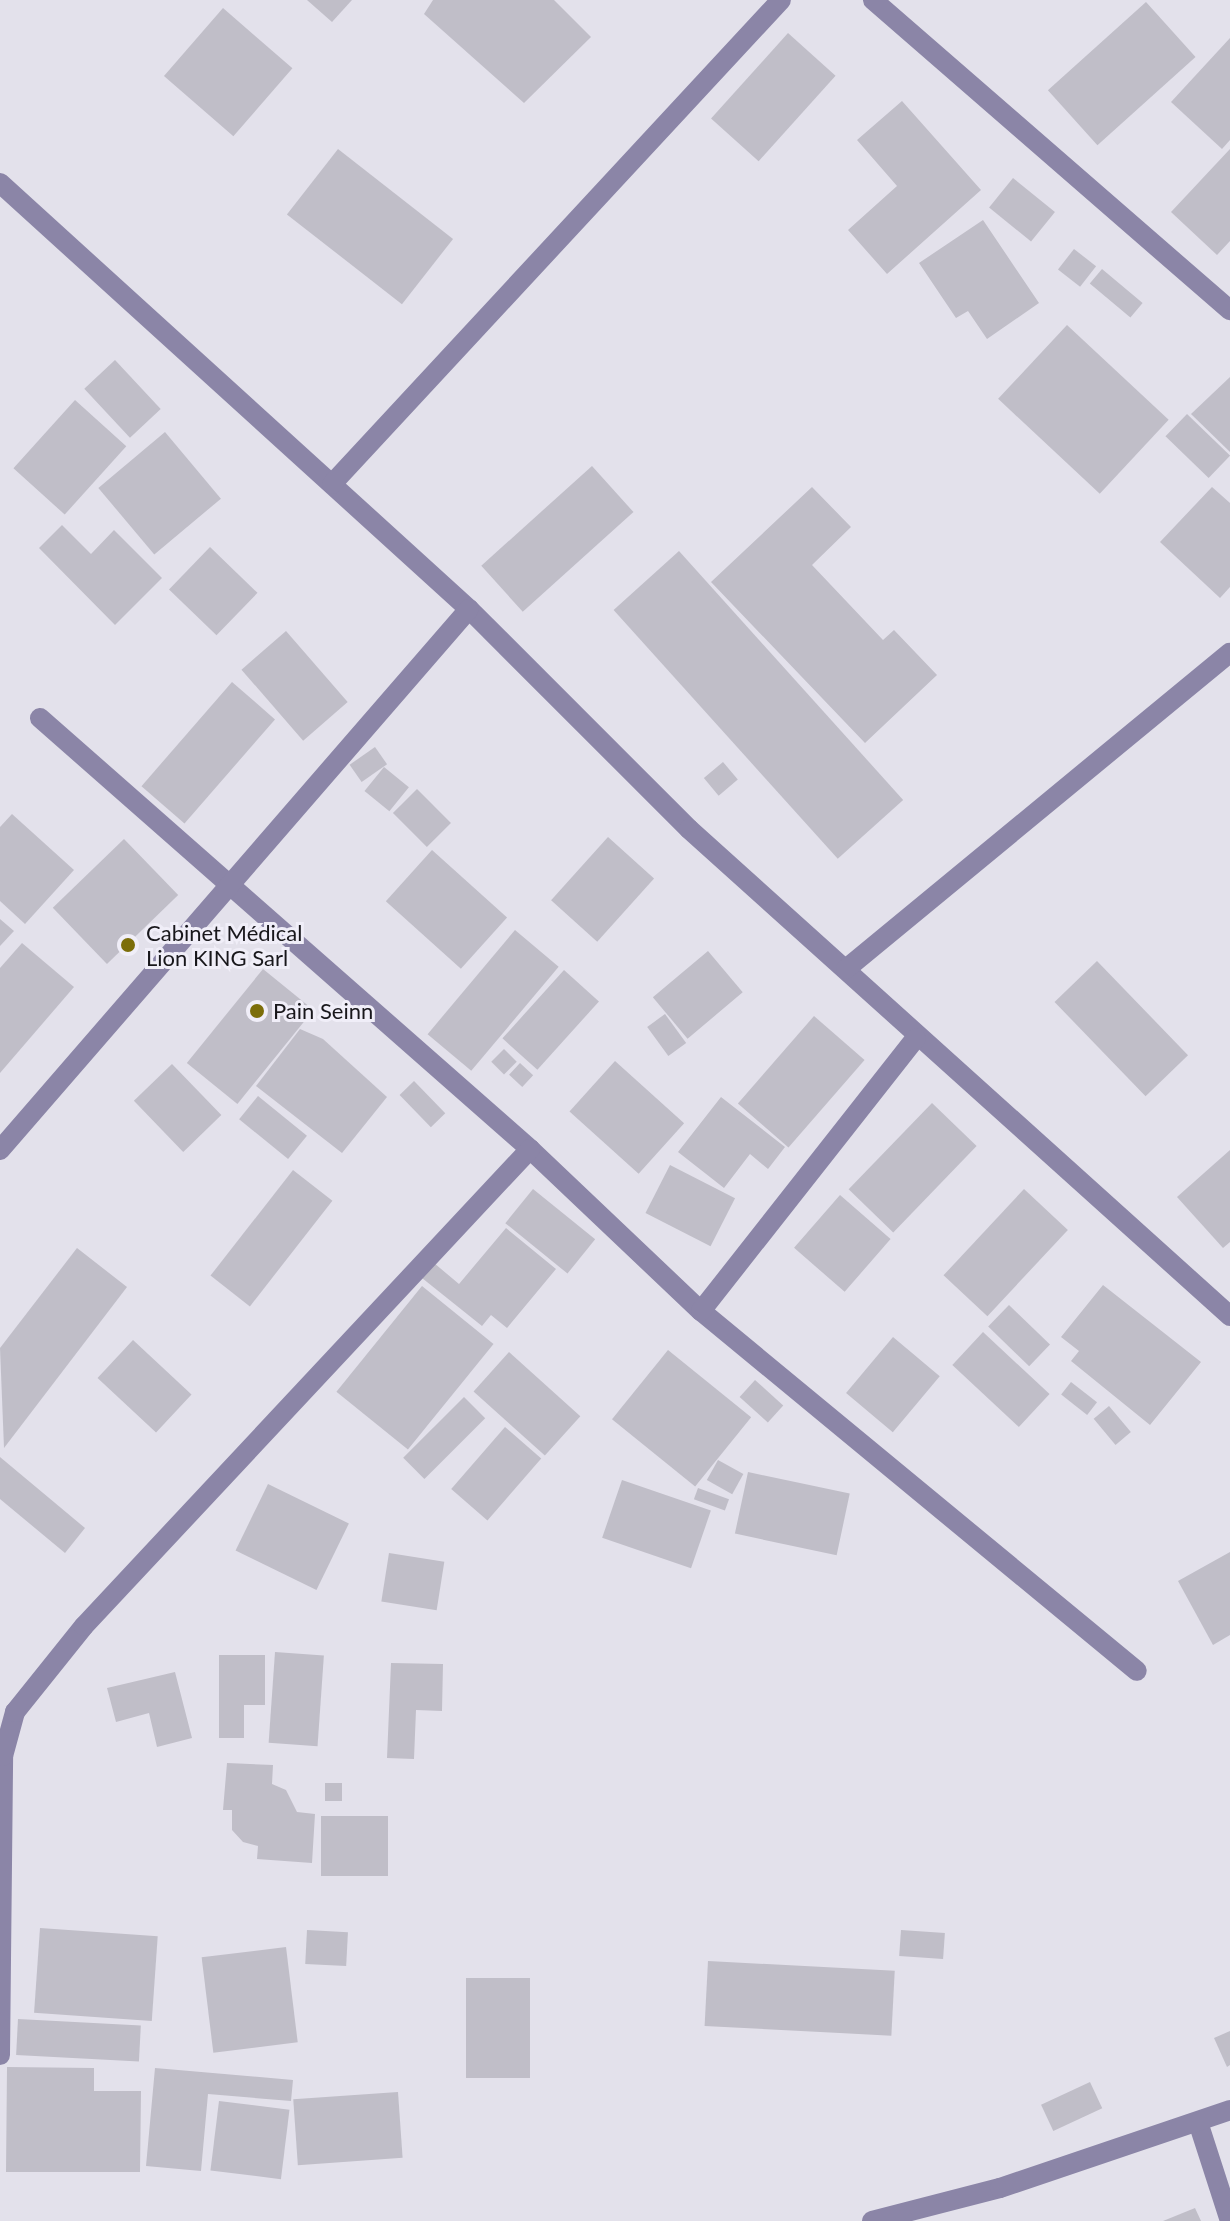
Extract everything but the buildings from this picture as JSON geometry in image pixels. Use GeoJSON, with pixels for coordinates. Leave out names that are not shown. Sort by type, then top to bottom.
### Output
{"type":"FeatureCollection","features":[{"type":"Feature","properties":{"kind":"street"},"geometry":{"type":"LineString","coordinates":[[332,484],[781,0]]}},
{"type":"Feature","properties":{"kind":"street"},"geometry":{"type":"LineString","coordinates":[[873,0],[1230,310]]}},
{"type":"Feature","properties":{"kind":"street"},"geometry":{"type":"LineString","coordinates":[[0,183],[469,609],[689,829],[846,969],[916,1038],[1230,1316]]}},
{"type":"Feature","properties":{"kind":"street"},"geometry":{"type":"LineString","coordinates":[[0,1150],[469,609]]}},
{"type":"Feature","properties":{"kind":"street"},"geometry":{"type":"LineString","coordinates":[[846,969],[1230,653]]}},
{"type":"Feature","properties":{"kind":"street"},"geometry":{"type":"LineString","coordinates":[[40,718],[530,1149],[701,1311],[1137,1671]]}},
{"type":"Feature","properties":{"kind":"street"},"geometry":{"type":"LineString","coordinates":[[701,1311],[916,1038]]}},
{"type":"Feature","properties":{"kind":"street"},"geometry":{"type":"LineString","coordinates":[[0,2055],[3,1756],[8,1707],[530,1149]]}},
{"type":"Feature","properties":{"kind":"street"},"geometry":{"type":"LineString","coordinates":[[872,2221],[1000,2188],[1230,2110]]}},
{"type":"Feature","properties":{"kind":"street"},"geometry":{"type":"LineString","coordinates":[[1198,2122],[1230,2221]]}},
{"type":"Feature","properties":{"kind":"place","name":"Cabinet Médical Lion KING Sarl"},"geometry":{"type":"Point","coordinates":[128,945]}},
{"type":"Feature","properties":{"kind":"place","name":"Pain Seinn"},"geometry":{"type":"Point","coordinates":[257,1011]}}]}
